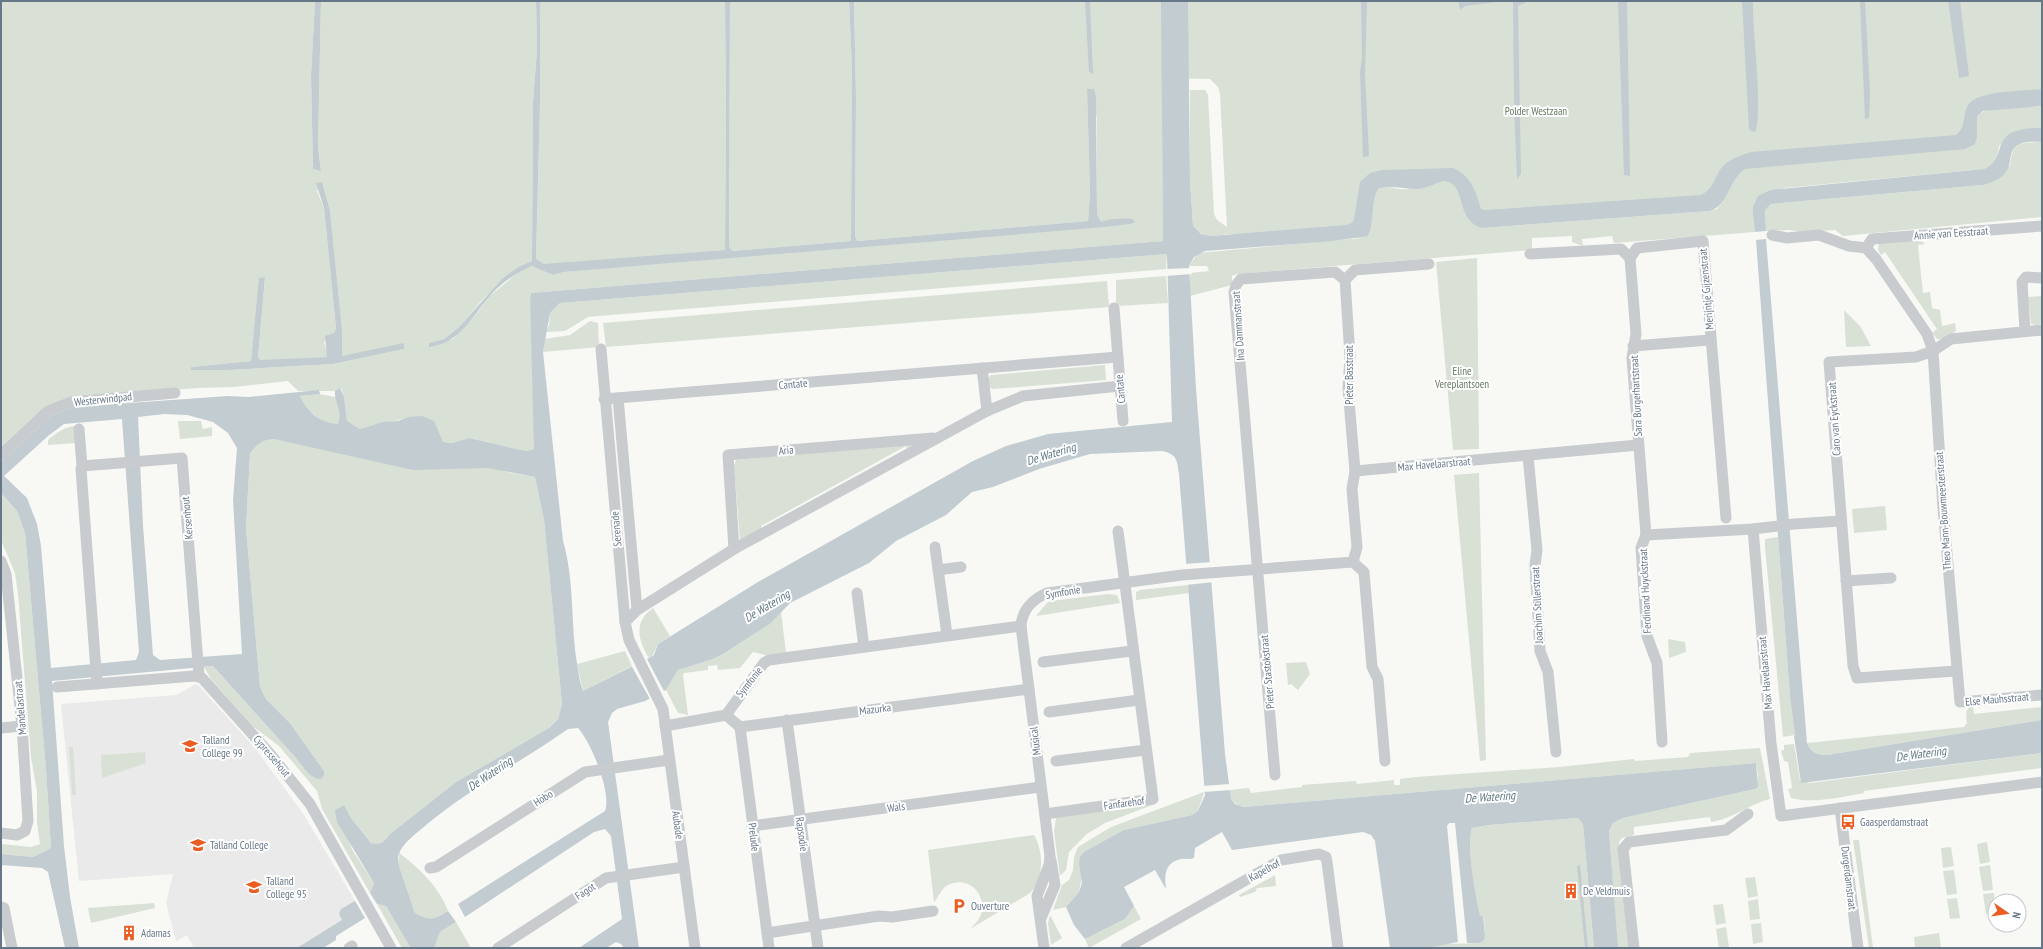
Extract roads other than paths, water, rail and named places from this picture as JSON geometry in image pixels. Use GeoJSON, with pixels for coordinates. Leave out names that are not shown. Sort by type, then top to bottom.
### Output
{"type":"FeatureCollection","features":[{"type":"Feature","properties":{"kind":"street","name":"Annie van Eesstraat"},"geometry":{"type":"LineString","coordinates":[[1866,248],[1872,239],[2042,226]]}},
{"type":"Feature","properties":{"kind":"street"},"geometry":{"type":"LineString","coordinates":[[1772,235],[1787,238],[1820,235],[1849,246],[1866,248],[1876,259],[1927,334],[1933,351],[1951,339],[2042,330]]}},
{"type":"Feature","properties":{"kind":"street","name":"Merijntje Gijzenstraat"},"geometry":{"type":"LineString","coordinates":[[1630,258],[1637,248],[1703,241],[1710,340],[1726,518]]}},
{"type":"Feature","properties":{"kind":"street"},"geometry":{"type":"LineString","coordinates":[[1530,254],[1621,249],[1630,258]]}},
{"type":"Feature","properties":{"kind":"street","name":"Sara Burgerhartstraat"},"geometry":{"type":"LineString","coordinates":[[1630,258],[1636,334],[1632,358],[1638,445]]}},
{"type":"Feature","properties":{"kind":"street"},"geometry":{"type":"LineString","coordinates":[[1345,280],[1355,270],[1429,264]]}},
{"type":"Feature","properties":{"kind":"street","name":"Ina Dammanstraat"},"geometry":{"type":"LineString","coordinates":[[1258,569],[1234,292],[1236,285],[1242,280],[1335,272],[1345,280]]}},
{"type":"Feature","properties":{"kind":"street"},"geometry":{"type":"LineString","coordinates":[[2025,331],[2022,282],[2026,278],[2042,278]]}},
{"type":"Feature","properties":{"kind":"street","name":"Pieter Basstraat"},"geometry":{"type":"LineString","coordinates":[[1345,280],[1350,356],[1348,389],[1355,471]]}},
{"type":"Feature","properties":{"kind":"street","name":"Cantate"},"geometry":{"type":"LineString","coordinates":[[1114,308],[1123,421]]}},
{"type":"Feature","properties":{"kind":"street","name":"Sara Burgerhartstraat"},"geometry":{"type":"LineString","coordinates":[[1633,346],[1710,340]]}},
{"type":"Feature","properties":{"kind":"street","name":"Serenade"},"geometry":{"type":"LineString","coordinates":[[601,349],[604,399],[625,622],[629,640],[636,656],[660,700]]}},
{"type":"Feature","properties":{"kind":"street","name":"Caro van Eyckstraat"},"geometry":{"type":"LineString","coordinates":[[1933,351],[1916,357],[1829,362],[1853,666],[1857,678],[1956,671]]}},
{"type":"Feature","properties":{"kind":"street","name":"Theo Mann-Bouwmeesterstraat"},"geometry":{"type":"LineString","coordinates":[[1933,351],[1942,497],[1956,671]]}},
{"type":"Feature","properties":{"kind":"street","name":"Cantate"},"geometry":{"type":"LineString","coordinates":[[604,399],[1118,357]]}},
{"type":"Feature","properties":{"kind":"street"},"geometry":{"type":"LineString","coordinates":[[982,368],[987,411]]}},
{"type":"Feature","properties":{"kind":"street","name":"Aria"},"geometry":{"type":"LineString","coordinates":[[625,622],[637,610],[734,549],[987,411],[1023,396],[1120,386]]}},
{"type":"Feature","properties":{"kind":"street","name":"Westerwindpad"},"geometry":{"type":"LineString","coordinates":[[1,455],[48,411],[71,402],[175,393]]}},
{"type":"Feature","properties":{"kind":"street","name":"Serenade"},"geometry":{"type":"LineString","coordinates":[[618,398],[637,610]]}},
{"type":"Feature","properties":{"kind":"street"},"geometry":{"type":"LineString","coordinates":[[79,429],[97,681]]}},
{"type":"Feature","properties":{"kind":"street","name":"Aria"},"geometry":{"type":"LineString","coordinates":[[734,549],[728,455],[938,437]]}},
{"type":"Feature","properties":{"kind":"street"},"geometry":{"type":"LineString","coordinates":[[1638,445],[1646,535],[1841,522]]}},
{"type":"Feature","properties":{"kind":"street","name":"Max Havelaarstraat"},"geometry":{"type":"LineString","coordinates":[[1355,471],[1638,445]]}},
{"type":"Feature","properties":{"kind":"street","name":"Joachim Stillerstraat"},"geometry":{"type":"LineString","coordinates":[[1528,456],[1537,550],[1534,565],[1540,651],[1548,672],[1556,752]]}},
{"type":"Feature","properties":{"kind":"street","name":"Kersenhout"},"geometry":{"type":"LineString","coordinates":[[82,466],[182,458],[198,674]]}},
{"type":"Feature","properties":{"kind":"street"},"geometry":{"type":"LineString","coordinates":[[1353,562],[1357,547],[1352,489],[1355,471]]}},
{"type":"Feature","properties":{"kind":"street","name":"Max Havelaarstraat"},"geometry":{"type":"LineString","coordinates":[[1753,529],[1771,743],[1781,816],[1840,808]]}},
{"type":"Feature","properties":{"kind":"street","name":"Fanfarehof"},"geometry":{"type":"LineString","coordinates":[[1045,814],[1153,799],[1132,651],[1118,531]]}},
{"type":"Feature","properties":{"kind":"street","name":"Ferdinand Huyckstraat"},"geometry":{"type":"LineString","coordinates":[[1646,535],[1641,548],[1647,636],[1657,663],[1662,742]]}},
{"type":"Feature","properties":{"kind":"street"},"geometry":{"type":"LineString","coordinates":[[935,547],[947,635]]}},
{"type":"Feature","properties":{"kind":"street","name":"Mandelastraat"},"geometry":{"type":"LineString","coordinates":[[1,561],[6,574],[22,726],[28,820],[25,831],[17,834],[1,833]]}},
{"type":"Feature","properties":{"kind":"street"},"geometry":{"type":"LineString","coordinates":[[1124,582],[1258,569],[1353,562],[1364,572],[1372,667],[1378,679],[1385,761]]}},
{"type":"Feature","properties":{"kind":"street"},"geometry":{"type":"LineString","coordinates":[[938,570],[961,567]]}},
{"type":"Feature","properties":{"kind":"street","name":"Pieter Stastokstraat"},"geometry":{"type":"LineString","coordinates":[[1258,569],[1275,775]]}},
{"type":"Feature","properties":{"kind":"street"},"geometry":{"type":"LineString","coordinates":[[1846,581],[1891,578]]}},
{"type":"Feature","properties":{"kind":"street","name":"Symfonie"},"geometry":{"type":"LineString","coordinates":[[726,715],[746,686],[768,660],[1020,626],[1021,620],[1030,605],[1036,598],[1047,593],[1124,582]]}},
{"type":"Feature","properties":{"kind":"street"},"geometry":{"type":"LineString","coordinates":[[857,594],[864,647]]}},
{"type":"Feature","properties":{"kind":"street","name":"Musical"},"geometry":{"type":"LineString","coordinates":[[1020,626],[1050,856],[1049,865],[1037,896],[1044,948]]}},
{"type":"Feature","properties":{"kind":"street"},"geometry":{"type":"LineString","coordinates":[[1,638],[12,635]]}},
{"type":"Feature","properties":{"kind":"street"},"geometry":{"type":"LineString","coordinates":[[1043,662],[1132,651]]}},
{"type":"Feature","properties":{"kind":"street","name":"Else Mauhsstraat"},"geometry":{"type":"LineString","coordinates":[[1956,671],[1960,702],[2042,695]]}},
{"type":"Feature","properties":{"kind":"street"},"geometry":{"type":"LineString","coordinates":[[57,687],[97,681],[198,674]]}},
{"type":"Feature","properties":{"kind":"street","name":"Cypressehout"},"geometry":{"type":"LineString","coordinates":[[198,674],[206,681],[271,755],[310,804],[391,948]]}},
{"type":"Feature","properties":{"kind":"street","name":"Mazurka"},"geometry":{"type":"LineString","coordinates":[[740,727],[1029,689]]}},
{"type":"Feature","properties":{"kind":"street","name":"Aubade"},"geometry":{"type":"LineString","coordinates":[[660,700],[665,726],[694,948]]}},
{"type":"Feature","properties":{"kind":"street"},"geometry":{"type":"LineString","coordinates":[[1049,712],[1139,700]]}},
{"type":"Feature","properties":{"kind":"street"},"geometry":{"type":"LineString","coordinates":[[665,726],[726,715],[740,727]]}},
{"type":"Feature","properties":{"kind":"street","name":"Rapsodie"},"geometry":{"type":"LineString","coordinates":[[787,720],[818,948]]}},
{"type":"Feature","properties":{"kind":"street"},"geometry":{"type":"LineString","coordinates":[[1,728],[22,726]]}},
{"type":"Feature","properties":{"kind":"street","name":"Prelude"},"geometry":{"type":"LineString","coordinates":[[740,727],[769,948]]}},
{"type":"Feature","properties":{"kind":"street"},"geometry":{"type":"LineString","coordinates":[[1056,761],[1146,750]]}},
{"type":"Feature","properties":{"kind":"street","name":"Hobo"},"geometry":{"type":"LineString","coordinates":[[430,868],[436,867],[585,772],[669,760]]}},
{"type":"Feature","properties":{"kind":"street"},"geometry":{"type":"LineString","coordinates":[[1840,808],[2042,782]]}},
{"type":"Feature","properties":{"kind":"street","name":"Wals"},"geometry":{"type":"LineString","coordinates":[[752,826],[1040,787]]}},
{"type":"Feature","properties":{"kind":"street","name":"Durgerdamstraat"},"geometry":{"type":"LineString","coordinates":[[1840,808],[1858,948]]}},
{"type":"Feature","properties":{"kind":"street"},"geometry":{"type":"LineString","coordinates":[[1634,948],[1623,850],[1629,842],[1726,830],[1748,814]]}},
{"type":"Feature","properties":{"kind":"street","name":"Kapelhof"},"geometry":{"type":"LineString","coordinates":[[1126,948],[1281,860],[1319,854],[1326,857],[1338,948]]}},
{"type":"Feature","properties":{"kind":"street","name":"Fagot"},"geometry":{"type":"LineString","coordinates":[[498,948],[606,878],[684,867]]}},
{"type":"Feature","properties":{"kind":"street"},"geometry":{"type":"LineString","coordinates":[[1,907],[4,908],[12,948]]}},
{"type":"Feature","properties":{"kind":"street"},"geometry":{"type":"LineString","coordinates":[[767,933],[879,916],[892,917],[933,911]]}},
{"type":"Feature","properties":{"kind":"street"},"geometry":{"type":"LineString","coordinates":[[349,948],[352,946],[352,948]]}},
{"type":"Feature","properties":{"kind":"water"},"geometry":{"type":"Polygon","coordinates":[[[315,1],[321,1],[318,147],[321,171],[313,169],[311,75],[315,1]]]}},
{"type":"Feature","properties":{"kind":"water"},"geometry":{"type":"Polygon","coordinates":[[[536,1],[540,1],[540,105],[536,259],[544,264],[725,250],[725,1],[730,1],[729,247],[733,251],[851,241],[852,69],[849,1],[854,1],[856,98],[855,235],[857,241],[1088,221],[1090,193],[1087,89],[1094,89],[1096,97],[1097,214],[1101,222],[1121,218],[1133,219],[1135,222],[1131,224],[1104,227],[564,272],[553,275],[532,266],[504,282],[457,335],[440,345],[429,347],[429,343],[444,339],[459,327],[502,279],[518,267],[532,261],[533,103],[537,49],[536,1]]]}},
{"type":"Feature","properties":{"kind":"water"},"geometry":{"type":"Polygon","coordinates":[[[1085,1],[1090,1],[1093,74],[1089,72],[1085,1]]]}},
{"type":"Feature","properties":{"kind":"water","name":"De Watering"},"geometry":{"type":"Polygon","coordinates":[[[1161,1],[1188,1],[1190,181],[1193,226],[1201,234],[1211,236],[1346,225],[1352,223],[1360,182],[1370,173],[1382,170],[1453,168],[1464,175],[1472,184],[1481,209],[1485,210],[1701,195],[1709,189],[1721,168],[1725,164],[1734,158],[1751,152],[1956,135],[1961,130],[1967,107],[1971,101],[1979,97],[2000,92],[2042,89],[2042,106],[1983,111],[1977,116],[1977,137],[1975,144],[1965,149],[1745,169],[1739,174],[1721,204],[1710,211],[1482,228],[1473,224],[1468,218],[1456,188],[1451,183],[1444,181],[1419,189],[1388,187],[1378,189],[1374,200],[1368,236],[1333,241],[1205,251],[1194,257],[1189,266],[1196,389],[1225,754],[1231,799],[1235,804],[1244,807],[1756,763],[1758,787],[1755,789],[1623,818],[1613,823],[1609,831],[1618,948],[1594,948],[1583,824],[1578,818],[1489,825],[1472,828],[1470,847],[1472,872],[1480,916],[1483,916],[1485,935],[1484,940],[1480,943],[1467,943],[1455,823],[1449,823],[1447,826],[1458,942],[1428,948],[1390,948],[1375,841],[1371,835],[1363,832],[1232,850],[1222,832],[1195,848],[1194,858],[1181,859],[1169,866],[1165,879],[1166,889],[1155,870],[1124,887],[1134,906],[1125,919],[1085,939],[1074,925],[1066,907],[1079,892],[1082,883],[1079,863],[1080,857],[1084,852],[1124,830],[1192,815],[1198,811],[1205,795],[1178,465],[1175,458],[1171,454],[1162,451],[1090,454],[1039,469],[993,487],[972,492],[946,515],[896,541],[869,563],[790,603],[770,624],[723,654],[713,659],[678,670],[666,690],[645,701],[617,709],[612,713],[608,722],[639,948],[624,948],[621,944],[616,942],[606,948],[579,948],[622,919],[611,836],[605,829],[594,832],[465,917],[458,904],[605,811],[606,792],[599,768],[589,744],[578,728],[568,729],[460,799],[426,825],[403,847],[398,856],[399,866],[415,913],[428,918],[435,918],[448,911],[456,922],[440,932],[434,948],[411,948],[386,906],[377,904],[370,893],[374,883],[337,822],[335,810],[344,805],[351,818],[371,843],[380,843],[456,782],[549,728],[558,719],[562,704],[544,520],[535,477],[488,468],[413,470],[274,439],[266,440],[258,445],[250,454],[246,528],[260,687],[266,699],[290,723],[324,771],[324,776],[321,779],[313,777],[307,772],[213,666],[52,681],[64,846],[70,897],[79,948],[65,948],[48,872],[42,868],[1,865],[1,854],[33,857],[51,848],[46,769],[25,533],[17,511],[1,493],[1,462],[51,416],[73,407],[228,396],[248,397],[319,390],[320,394],[300,396],[306,407],[315,416],[325,421],[338,424],[340,414],[335,391],[340,388],[344,397],[347,421],[360,429],[383,422],[398,421],[408,417],[423,416],[434,421],[443,442],[452,443],[469,438],[526,451],[534,449],[531,293],[1163,241],[1161,1]],[[1167,254],[560,303],[550,313],[543,352],[563,541],[567,555],[571,584],[574,643],[583,691],[649,658],[654,655],[658,644],[758,582],[973,461],[1006,446],[1048,434],[1172,422],[1167,254]],[[164,414],[138,417],[143,526],[153,655],[160,660],[242,654],[233,500],[237,448],[228,433],[213,422],[187,415],[164,414]],[[122,419],[64,424],[48,436],[4,476],[27,498],[37,524],[41,546],[51,668],[136,660],[139,652],[122,419]]]}},
{"type":"Feature","properties":{"kind":"water"},"geometry":{"type":"Polygon","coordinates":[[[1361,1],[1367,1],[1365,73],[1369,156],[1363,157],[1360,72],[1362,58],[1361,1]]]}},
{"type":"Feature","properties":{"kind":"water"},"geometry":{"type":"Polygon","coordinates":[[[1458,1],[1505,1],[1465,6],[1460,10],[1458,1]]]}},
{"type":"Feature","properties":{"kind":"water"},"geometry":{"type":"Polygon","coordinates":[[[1513,1],[1529,1],[1518,6],[1521,174],[1517,179],[1514,106],[1513,1]]]}},
{"type":"Feature","properties":{"kind":"water"},"geometry":{"type":"Polygon","coordinates":[[[1618,1],[1627,1],[1630,176],[1624,175],[1618,1]]]}},
{"type":"Feature","properties":{"kind":"water"},"geometry":{"type":"Polygon","coordinates":[[[1742,1],[1753,1],[1758,90],[1757,123],[1755,132],[1749,130],[1742,1]]]}},
{"type":"Feature","properties":{"kind":"water"},"geometry":{"type":"Polygon","coordinates":[[[1860,1],[1865,1],[1870,91],[1869,118],[1865,119],[1860,1]]]}},
{"type":"Feature","properties":{"kind":"water"},"geometry":{"type":"Polygon","coordinates":[[[1948,1],[1960,1],[1969,76],[1959,78],[1948,1]]]}},
{"type":"Feature","properties":{"kind":"water"},"geometry":{"type":"Polygon","coordinates":[[[2042,128],[2042,142],[2025,142],[2015,148],[2007,170],[2003,176],[1995,181],[1983,185],[1771,204],[1765,210],[1766,231],[1755,232],[1753,207],[1758,196],[1771,190],[1984,169],[1991,165],[1995,160],[2002,142],[2011,133],[2025,129],[2042,128]]]}},
{"type":"Feature","properties":{"kind":"water"},"geometry":{"type":"Polygon","coordinates":[[[322,182],[330,210],[342,329],[342,356],[404,343],[404,349],[333,364],[229,370],[191,370],[191,367],[251,361],[259,278],[265,277],[258,357],[260,360],[327,357],[325,336],[334,333],[336,328],[324,208],[316,183],[322,182]]]}},
{"type":"Feature","properties":{"kind":"water","name":"De Watering"},"geometry":{"type":"Polygon","coordinates":[[[1766,239],[1807,743],[1809,747],[1815,753],[1827,755],[2042,720],[2042,753],[1801,783],[1790,697],[1756,240],[1766,239]]]}},
{"type":"Feature","properties":{"kind":"water"},"geometry":{"type":"Polygon","coordinates":[[[1580,865],[1588,948],[1585,948],[1577,866],[1580,865]]]}},
{"type":"Feature","properties":{"kind":"water"},"geometry":{"type":"Polygon","coordinates":[[[355,901],[365,918],[336,936],[336,940],[323,948],[297,948],[342,920],[339,914],[341,909],[355,901]]]}},
{"type":"Feature","properties":{"kind":"place","name":"Talland College 99"},"geometry":{"type":"Point","coordinates":[190,746]}},
{"type":"Feature","properties":{"kind":"place","name":"Gaasperdamstraat"},"geometry":{"type":"Point","coordinates":[1848,822]}},
{"type":"Feature","properties":{"kind":"place","name":"Talland College"},"geometry":{"type":"Point","coordinates":[198,845]}},
{"type":"Feature","properties":{"kind":"place","name":"Talland College 95"},"geometry":{"type":"Point","coordinates":[254,887]}},
{"type":"Feature","properties":{"kind":"place","name":"De Veldmuis"},"geometry":{"type":"Point","coordinates":[1571,891]}},
{"type":"Feature","properties":{"kind":"place","name":"Ouverture"},"geometry":{"type":"Point","coordinates":[959,906]}},
{"type":"Feature","properties":{"kind":"place","name":"Adamas"},"geometry":{"type":"Point","coordinates":[129,933]}},
{"type":"Feature","properties":{"kind":"park label","name":"Polder Westzaan"},"geometry":{"type":"Point","coordinates":[1536,111]}},
{"type":"Feature","properties":{"kind":"park label","name":"Eline Vereplantsoen"},"geometry":{"type":"Point","coordinates":[1462,377]}}]}
